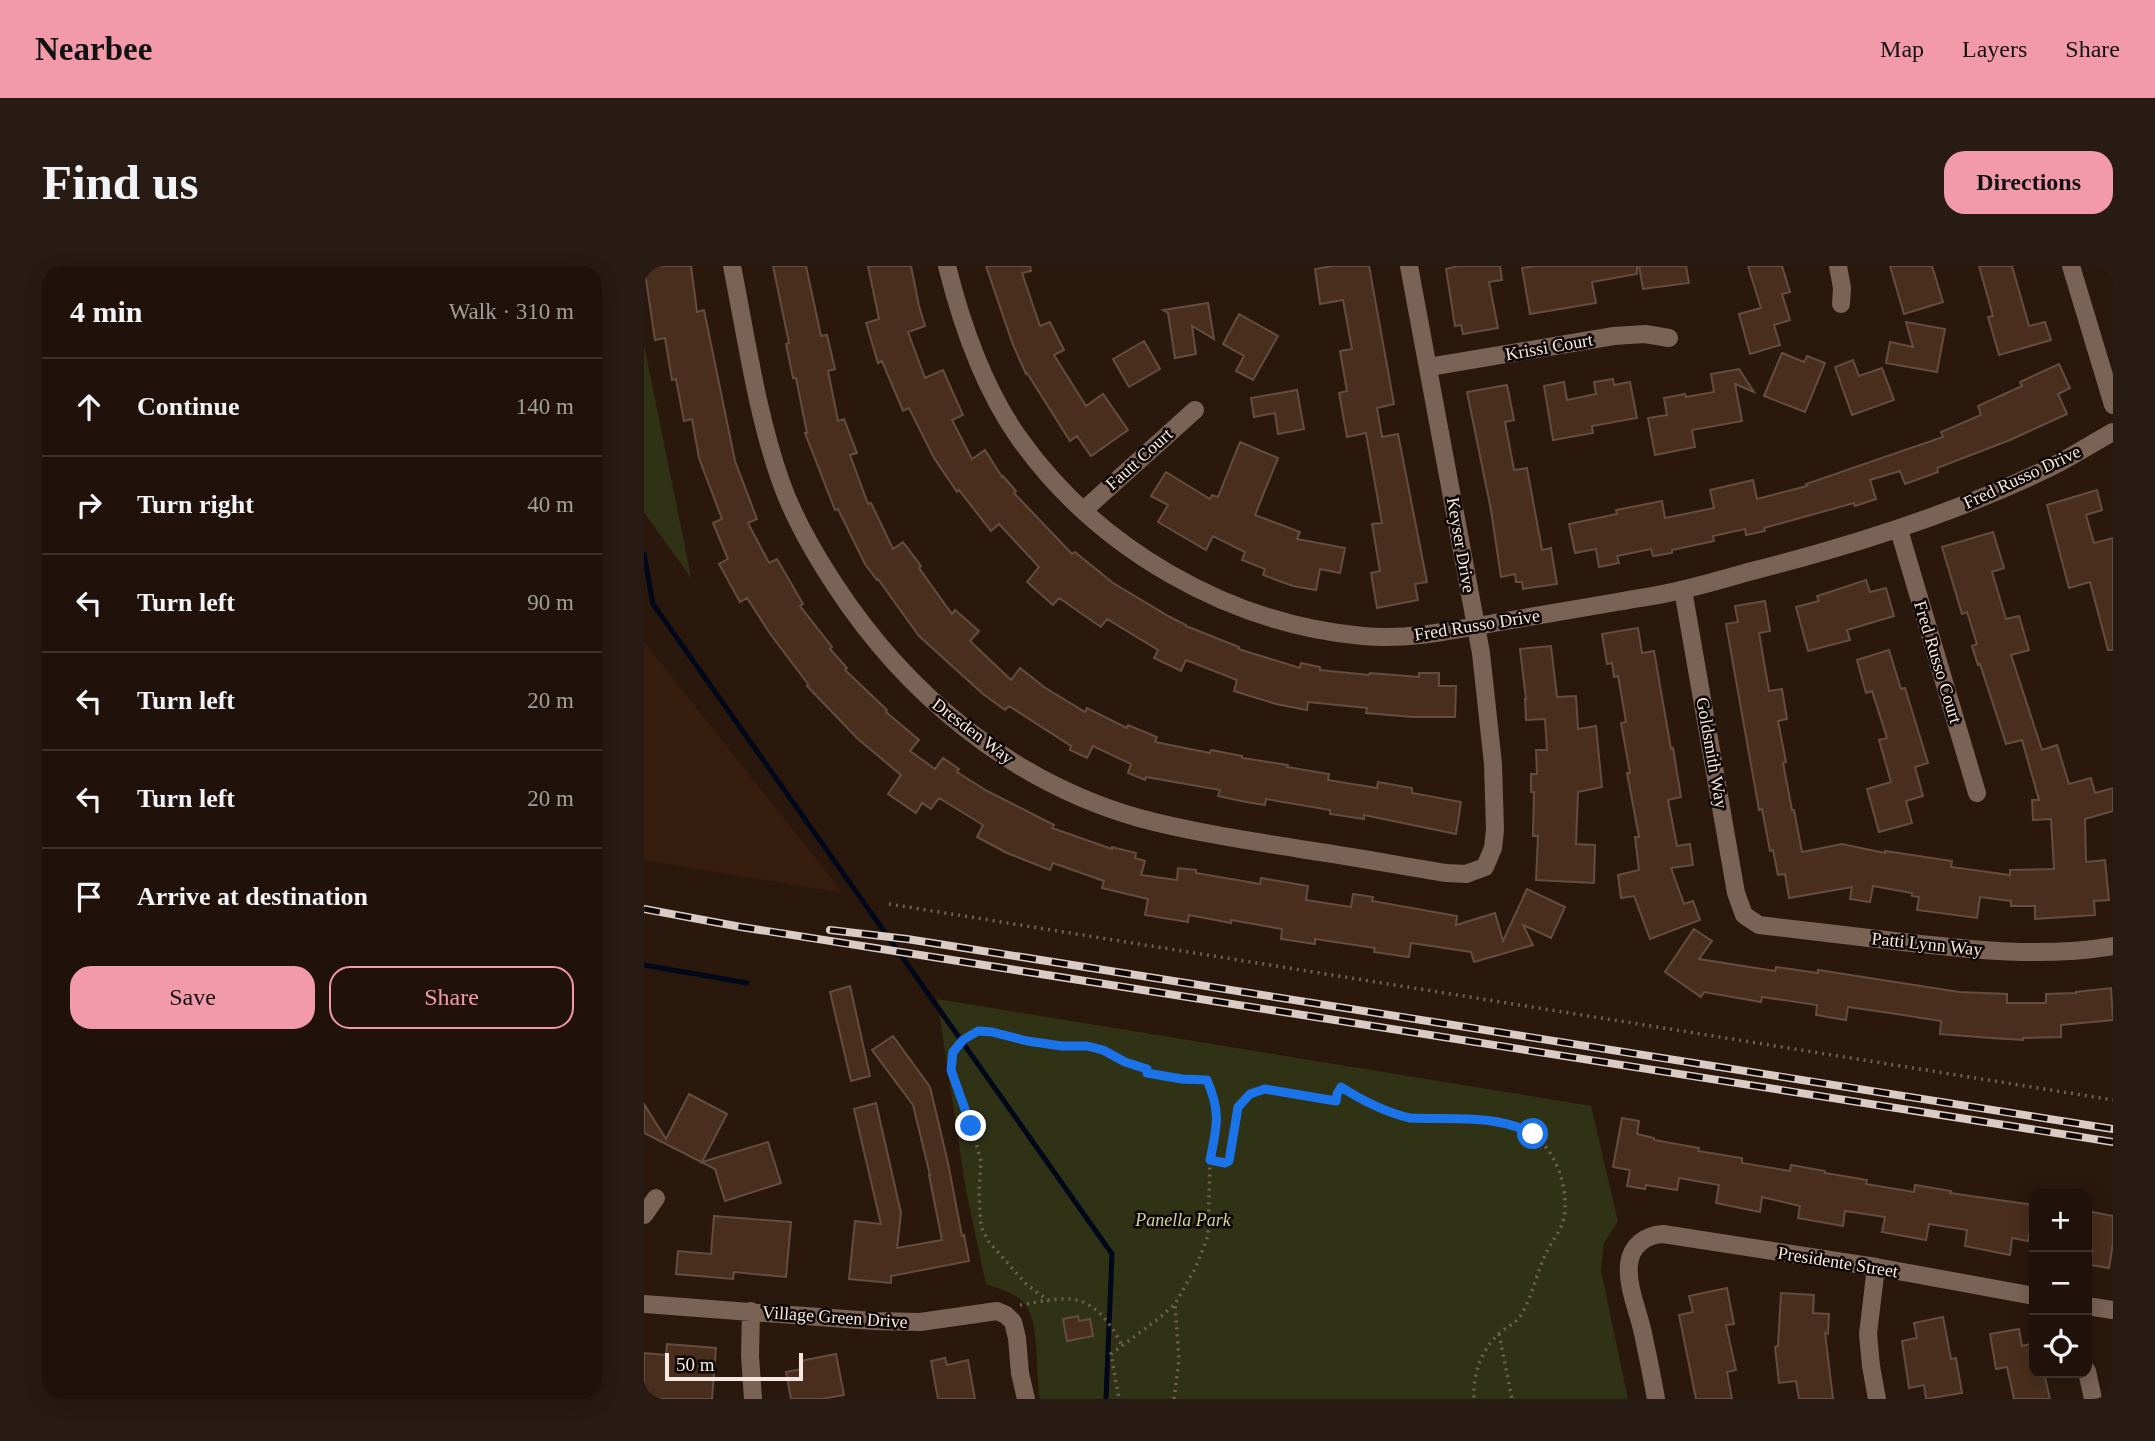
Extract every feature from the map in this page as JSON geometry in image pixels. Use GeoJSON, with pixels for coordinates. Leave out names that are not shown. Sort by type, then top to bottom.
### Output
{"type":"FeatureCollection","features":[{"type":"Feature","properties":{"kind":"street","name":"Dresden Way"},"geometry":{"type":"LineString","coordinates":[[732,266],[768,439],[781,483],[797,520],[816,556],[873,639],[918,688],[973,736],[1060,788],[1138,817],[1256,842],[1446,873],[1466,874],[1485,867]]}},
{"type":"Feature","properties":{"kind":"street","name":"Fred Russo Drive"},"geometry":{"type":"LineString","coordinates":[[947,266],[958,309],[994,396],[1018,437],[1048,474],[1084,510],[1124,545],[1219,600],[1250,612],[1364,636],[1432,635],[1683,590],[1812,556],[1899,530],[1975,501],[2054,465],[2113,432]]}},
{"type":"Feature","properties":{"kind":"street","name":"Keyser Drive"},"geometry":{"type":"LineString","coordinates":[[1409,266],[1483,667],[1493,764],[1495,830],[1493,848],[1485,867]]}},
{"type":"Feature","properties":{"kind":"street"},"geometry":{"type":"LineString","coordinates":[[1838,266],[1842,288],[1841,304]]}},
{"type":"Feature","properties":{"kind":"street"},"geometry":{"type":"LineString","coordinates":[[2071,266],[2113,405]]}},
{"type":"Feature","properties":{"kind":"street","name":"Krissi Court"},"geometry":{"type":"LineString","coordinates":[[1429,367],[1614,336],[1645,334],[1669,338]]}},
{"type":"Feature","properties":{"kind":"street","name":"Fautt Court"},"geometry":{"type":"LineString","coordinates":[[1084,510],[1195,410]]}},
{"type":"Feature","properties":{"kind":"street","name":"Fred Russo Court"},"geometry":{"type":"LineString","coordinates":[[1899,530],[1977,793]]}},
{"type":"Feature","properties":{"kind":"street","name":"Goldsmith Way"},"geometry":{"type":"LineString","coordinates":[[1683,590],[1736,893],[1744,915]]}},
{"type":"Feature","properties":{"kind":"street","name":"Patti Lynn Way"},"geometry":{"type":"LineString","coordinates":[[1744,915],[1759,925],[1938,947],[2048,952],[2113,946]]}},
{"type":"Feature","properties":{"kind":"street"},"geometry":{"type":"LineString","coordinates":[[644,1215],[656,1198]]}},
{"type":"Feature","properties":{"kind":"street","name":"Presidente Street"},"geometry":{"type":"LineString","coordinates":[[1657,1399],[1632,1290],[1629,1264],[1633,1251],[1643,1239],[1652,1235],[1663,1234],[1876,1267],[2029,1295]]}},
{"type":"Feature","properties":{"kind":"street"},"geometry":{"type":"LineString","coordinates":[[1876,1267],[1868,1334],[1877,1399]]}},
{"type":"Feature","properties":{"kind":"street","name":"Village Green Drive"},"geometry":{"type":"LineString","coordinates":[[644,1304],[920,1322],[997,1311],[1013,1322],[1026,1399]]}},
{"type":"Feature","properties":{"kind":"street"},"geometry":{"type":"LineString","coordinates":[[2092,1307],[2113,1310]]}},
{"type":"Feature","properties":{"kind":"street"},"geometry":{"type":"LineString","coordinates":[[751,1311],[753,1399]]}},
{"type":"Feature","properties":{"kind":"street"},"geometry":{"type":"LineString","coordinates":[[2088,1378],[2093,1399]]}},
{"type":"Feature","properties":{"kind":"path"},"geometry":{"type":"LineString","coordinates":[[889,904],[2113,1100]]}},
{"type":"Feature","properties":{"kind":"path"},"geometry":{"type":"LineString","coordinates":[[1049,1301],[1027,1285],[989,1242],[981,1227],[981,1161],[951,1070],[953,1052],[963,1040],[978,1031],[1027,1041],[1103,1050],[1125,1062],[1147,1069],[1147,1073],[1207,1080],[1214,1097],[1217,1122],[1210,1160],[1208,1236],[1195,1269],[1175,1304],[1111,1354],[1119,1399]]}},
{"type":"Feature","properties":{"kind":"path"},"geometry":{"type":"LineString","coordinates":[[1210,1160],[1225,1163],[1229,1161],[1238,1107],[1250,1094],[1265,1089],[1336,1101],[1341,1087],[1359,1099],[1397,1115],[1420,1119],[1492,1121],[1522,1128],[1543,1143],[1563,1188],[1564,1215],[1521,1314],[1484,1352],[1479,1364],[1474,1399]]}},
{"type":"Feature","properties":{"kind":"path"},"geometry":{"type":"LineString","coordinates":[[1020,1305],[1074,1299],[1096,1310],[1115,1329],[1122,1346]]}},
{"type":"Feature","properties":{"kind":"path"},"geometry":{"type":"LineString","coordinates":[[1174,1399],[1179,1360],[1175,1304]]}},
{"type":"Feature","properties":{"kind":"path"},"geometry":{"type":"LineString","coordinates":[[1499,1334],[1512,1399]]}},
{"type":"Feature","properties":{"kind":"shaded area"},"geometry":{"type":"Polygon","coordinates":[[[644,642],[843,893],[644,860],[644,642]]]}},
{"type":"Feature","properties":{"kind":"green space"},"geometry":{"type":"Polygon","coordinates":[[[644,345],[689,567],[691,578],[644,512],[644,345]]]}},
{"type":"Feature","properties":{"kind":"green space","name":"Panella Park"},"geometry":{"type":"Polygon","coordinates":[[[937,999],[1591,1106],[1618,1221],[1604,1243],[1601,1271],[1628,1399],[1040,1399],[1035,1332],[1028,1309],[1014,1295],[986,1284],[966,1190],[937,999]]]}},
{"type":"Feature","properties":{"kind":"building"},"geometry":{"type":"Polygon","coordinates":[[[644,266],[691,266],[697,312],[704,310],[735,461],[757,519],[748,523],[769,563],[777,559],[803,604],[800,606],[847,668],[845,670],[887,710],[886,712],[919,740],[910,751],[935,769],[943,758],[959,769],[957,772],[987,791],[1054,825],[1052,828],[1112,849],[1136,853],[1135,858],[1145,861],[1141,875],[1177,880],[1178,868],[1260,884],[1261,878],[1308,886],[1306,900],[1351,907],[1353,894],[1373,897],[1372,901],[1457,916],[1456,925],[1495,913],[1503,941],[1527,889],[1565,907],[1551,938],[1523,925],[1533,945],[1474,962],[1471,952],[1411,943],[1409,957],[1374,952],[1375,948],[1315,939],[1315,944],[1281,939],[1282,929],[1231,920],[1231,923],[1189,915],[1188,922],[1145,915],[1148,899],[1102,888],[1104,881],[1053,863],[1050,870],[1007,853],[977,837],[983,825],[939,798],[931,809],[922,803],[916,813],[888,794],[901,775],[858,739],[807,686],[747,598],[740,602],[719,564],[728,559],[713,523],[722,519],[699,458],[692,419],[684,421],[676,379],[672,380],[665,338],[655,340],[644,266]]]}},
{"type":"Feature","properties":{"kind":"building"},"geometry":{"type":"Polygon","coordinates":[[[773,266],[806,266],[821,336],[827,335],[835,369],[828,371],[838,421],[844,419],[857,453],[850,455],[868,504],[871,503],[893,549],[903,542],[952,614],[955,610],[979,631],[970,641],[1011,680],[1020,668],[1044,687],[1085,712],[1087,708],[1127,728],[1128,725],[1157,737],[1155,742],[1210,753],[1211,750],[1329,774],[1328,780],[1377,788],[1378,782],[1412,788],[1412,793],[1461,802],[1456,834],[1364,815],[1364,819],[1330,814],[1330,810],[1266,799],[1265,805],[1246,802],[1218,796],[1220,790],[1146,777],[1145,780],[1128,773],[1131,764],[1093,746],[1087,758],[1070,750],[1071,746],[1009,706],[1005,710],[983,694],[919,636],[865,564],[838,509],[835,510],[805,433],[773,266]]]}},
{"type":"Feature","properties":{"kind":"building"},"geometry":{"type":"Polygon","coordinates":[[[868,266],[911,266],[925,326],[908,332],[925,378],[943,370],[963,415],[952,420],[972,459],[985,450],[1002,477],[1016,491],[1014,493],[1072,554],[1075,552],[1113,583],[1170,617],[1239,647],[1238,649],[1300,668],[1301,663],[1320,667],[1320,670],[1369,675],[1419,677],[1419,673],[1439,673],[1439,686],[1456,686],[1455,717],[1366,713],[1367,708],[1308,702],[1307,710],[1276,704],[1234,691],[1237,680],[1186,660],[1181,671],[1154,658],[1158,650],[1107,619],[1101,627],[1059,598],[1053,605],[1027,582],[1039,567],[999,524],[991,531],[959,490],[957,492],[934,458],[909,408],[903,411],[882,361],[878,363],[866,323],[879,319],[868,266]]]}},
{"type":"Feature","properties":{"kind":"building"},"geometry":{"type":"Polygon","coordinates":[[[986,266],[1030,266],[1031,271],[1022,273],[1040,326],[1050,322],[1064,350],[1054,355],[1086,406],[1103,394],[1128,430],[1091,456],[1077,436],[1070,441],[1026,374],[1013,345],[986,266]]]}},
{"type":"Feature","properties":{"kind":"building"},"geometry":{"type":"Polygon","coordinates":[[[1369,266],[1394,404],[1377,408],[1382,437],[1398,434],[1427,582],[1415,584],[1418,600],[1377,608],[1371,573],[1380,571],[1372,524],[1382,523],[1366,433],[1347,437],[1339,393],[1347,391],[1340,351],[1352,349],[1343,300],[1320,304],[1315,269],[1369,266]]]}},
{"type":"Feature","properties":{"kind":"building"},"geometry":{"type":"Polygon","coordinates":[[[1458,266],[1500,266],[1502,280],[1489,282],[1498,328],[1463,334],[1461,325],[1455,326],[1446,269],[1458,266]]]}},
{"type":"Feature","properties":{"kind":"building"},"geometry":{"type":"Polygon","coordinates":[[[1637,266],[1637,274],[1592,282],[1596,303],[1530,314],[1522,268],[1637,266]]]}},
{"type":"Feature","properties":{"kind":"building"},"geometry":{"type":"Polygon","coordinates":[[[1639,266],[1686,266],[1689,283],[1643,289],[1639,266]]]}},
{"type":"Feature","properties":{"kind":"building"},"geometry":{"type":"Polygon","coordinates":[[[1748,266],[1782,266],[1790,292],[1782,294],[1790,320],[1774,325],[1780,345],[1750,354],[1739,314],[1761,308],[1748,266]]]}},
{"type":"Feature","properties":{"kind":"building"},"geometry":{"type":"Polygon","coordinates":[[[1890,266],[1932,266],[1943,302],[1904,314],[1890,266]]]}},
{"type":"Feature","properties":{"kind":"building"},"geometry":{"type":"Polygon","coordinates":[[[1979,266],[2012,266],[2029,326],[2045,322],[2051,340],[1999,355],[1988,317],[1993,316],[1979,266]]]}},
{"type":"Feature","properties":{"kind":"building"},"geometry":{"type":"Polygon","coordinates":[[[1208,303],[1214,339],[1192,326],[1196,354],[1175,358],[1168,313],[1163,310],[1208,303]]]}},
{"type":"Feature","properties":{"kind":"building"},"geometry":{"type":"Polygon","coordinates":[[[1239,314],[1278,336],[1253,380],[1236,371],[1244,356],[1223,344],[1239,314]]]}},
{"type":"Feature","properties":{"kind":"building"},"geometry":{"type":"Polygon","coordinates":[[[1906,322],[1945,329],[1937,372],[1886,363],[1890,342],[1913,347],[1906,322]]]}},
{"type":"Feature","properties":{"kind":"building"},"geometry":{"type":"Polygon","coordinates":[[[1144,341],[1160,369],[1129,387],[1113,359],[1144,341]]]}},
{"type":"Feature","properties":{"kind":"building"},"geometry":{"type":"Polygon","coordinates":[[[1782,353],[1804,362],[1807,356],[1825,363],[1805,412],[1764,396],[1782,353]]]}},
{"type":"Feature","properties":{"kind":"building"},"geometry":{"type":"Polygon","coordinates":[[[1853,360],[1859,376],[1882,368],[1894,400],[1852,415],[1835,367],[1853,360]]]}},
{"type":"Feature","properties":{"kind":"building"},"geometry":{"type":"Polygon","coordinates":[[[2059,364],[2070,388],[2058,394],[2067,414],[1905,484],[1900,471],[1870,480],[1876,499],[1764,528],[1765,531],[1746,535],[1745,529],[1713,536],[1714,541],[1672,550],[1672,553],[1653,556],[1651,549],[1617,556],[1619,563],[1599,567],[1596,549],[1575,553],[1569,524],[1617,514],[1616,510],[1662,501],[1665,518],[1714,508],[1710,490],[1753,480],[1757,499],[1807,486],[1806,484],[1943,437],[1941,432],[1981,415],[1978,406],[2022,386],[2020,382],[2059,364]]]}},
{"type":"Feature","properties":{"kind":"building"},"geometry":{"type":"Polygon","coordinates":[[[1739,369],[1754,392],[1735,384],[1742,421],[1692,430],[1695,447],[1655,455],[1648,418],[1667,415],[1664,398],[1714,392],[1711,374],[1739,369]]]}},
{"type":"Feature","properties":{"kind":"building"},"geometry":{"type":"Polygon","coordinates":[[[1613,379],[1614,385],[1630,382],[1637,418],[1592,426],[1593,433],[1553,440],[1544,386],[1564,382],[1567,400],[1596,394],[1594,382],[1613,379]]]}},
{"type":"Feature","properties":{"kind":"building"},"geometry":{"type":"Polygon","coordinates":[[[1507,385],[1514,420],[1505,422],[1514,470],[1527,468],[1542,550],[1551,548],[1557,584],[1523,589],[1522,582],[1516,582],[1515,574],[1501,577],[1491,510],[1467,392],[1507,385]]]}},
{"type":"Feature","properties":{"kind":"building"},"geometry":{"type":"Polygon","coordinates":[[[1297,390],[1304,429],[1278,434],[1275,413],[1254,417],[1251,398],[1297,390]]]}},
{"type":"Feature","properties":{"kind":"building"},"geometry":{"type":"Polygon","coordinates":[[[1240,442],[1278,458],[1255,515],[1300,532],[1297,539],[1345,548],[1340,573],[1320,569],[1316,590],[1293,586],[1263,575],[1265,569],[1242,560],[1245,552],[1213,536],[1206,550],[1158,522],[1168,505],[1151,496],[1166,472],[1210,499],[1212,495],[1218,497],[1240,442]]]}},
{"type":"Feature","properties":{"kind":"building"},"geometry":{"type":"Polygon","coordinates":[[[2097,490],[2102,510],[2086,515],[2094,543],[2113,538],[2113,650],[2108,650],[2090,582],[2069,588],[2047,505],[2097,490]]]}},
{"type":"Feature","properties":{"kind":"building"},"geometry":{"type":"Polygon","coordinates":[[[1993,532],[2004,568],[1992,572],[2006,619],[2019,616],[2029,650],[2011,655],[2042,750],[2057,745],[2069,784],[2091,778],[2095,793],[2113,788],[2113,811],[2085,819],[2086,862],[2105,860],[2109,900],[2094,901],[2095,915],[2035,919],[2035,906],[2011,906],[2011,901],[1980,897],[1977,918],[1917,910],[1919,897],[1912,896],[1912,893],[1873,886],[1870,902],[1850,899],[1852,887],[1789,898],[1785,874],[1778,875],[1773,850],[1770,851],[1762,809],[1759,810],[1726,624],[1738,622],[1735,606],[1765,601],[1770,631],[1759,633],[1769,691],[1782,689],[1787,719],[1778,721],[1786,762],[1783,763],[1802,852],[1842,844],[1885,853],[1952,861],[1951,867],[2010,875],[2010,870],[2054,869],[2051,819],[2033,820],[2032,800],[2039,800],[2022,740],[2006,744],[1972,646],[1977,644],[1967,612],[1962,614],[1942,547],[1993,532]]]}},
{"type":"Feature","properties":{"kind":"building"},"geometry":{"type":"Polygon","coordinates":[[[1866,580],[1870,592],[1886,588],[1894,616],[1847,630],[1850,640],[1808,651],[1796,607],[1819,601],[1817,596],[1866,580]]]}},
{"type":"Feature","properties":{"kind":"building"},"geometry":{"type":"Polygon","coordinates":[[[1638,628],[1642,653],[1654,651],[1671,749],[1673,748],[1681,797],[1668,800],[1677,846],[1690,844],[1693,865],[1671,868],[1684,904],[1693,901],[1700,920],[1650,939],[1634,896],[1621,898],[1618,875],[1639,870],[1635,837],[1639,837],[1627,773],[1630,773],[1621,723],[1626,722],[1618,676],[1614,677],[1612,663],[1607,664],[1602,634],[1638,628]]]}},
{"type":"Feature","properties":{"kind":"building"},"geometry":{"type":"Polygon","coordinates":[[[1551,646],[1557,697],[1576,696],[1578,729],[1596,726],[1602,787],[1578,792],[1576,844],[1595,845],[1594,883],[1536,880],[1538,836],[1533,836],[1534,792],[1531,792],[1531,774],[1537,774],[1536,750],[1547,750],[1545,719],[1526,720],[1520,649],[1551,646]]]}},
{"type":"Feature","properties":{"kind":"building"},"geometry":{"type":"Polygon","coordinates":[[[1889,650],[1901,689],[1905,688],[1928,763],[1915,767],[1923,796],[1906,801],[1912,823],[1879,832],[1867,789],[1891,782],[1879,740],[1887,738],[1872,691],[1866,693],[1857,660],[1889,650]]]}},
{"type":"Feature","properties":{"kind":"building"},"geometry":{"type":"Polygon","coordinates":[[[1694,929],[1712,941],[1699,959],[1775,971],[1776,967],[1818,973],[1818,970],[1959,992],[2007,994],[2007,1003],[2046,1003],[2046,994],[2111,988],[2113,1020],[2061,1025],[2061,1037],[2023,1040],[1940,1034],[1941,1021],[1848,1007],[1846,1020],[1816,1015],[1817,1005],[1762,997],[1761,1002],[1704,992],[1701,997],[1665,972],[1694,929]]]}},
{"type":"Feature","properties":{"kind":"building"},"geometry":{"type":"Polygon","coordinates":[[[850,986],[870,1076],[851,1081],[830,992],[850,986]]]}},
{"type":"Feature","properties":{"kind":"building"},"geometry":{"type":"Polygon","coordinates":[[[893,1036],[930,1087],[969,1261],[891,1276],[891,1283],[849,1279],[855,1221],[881,1224],[854,1109],[876,1103],[901,1213],[897,1248],[942,1240],[913,1105],[872,1050],[893,1036]]]}},
{"type":"Feature","properties":{"kind":"building"},"geometry":{"type":"Polygon","coordinates":[[[689,1094],[727,1114],[702,1162],[768,1142],[781,1183],[725,1201],[715,1169],[644,1133],[644,1104],[666,1139],[689,1094]]]}},
{"type":"Feature","properties":{"kind":"building"},"geometry":{"type":"Polygon","coordinates":[[[1622,1118],[1639,1121],[1637,1134],[1654,1140],[1699,1148],[1698,1151],[1742,1158],[1742,1163],[1790,1171],[1791,1165],[1867,1180],[1866,1184],[1914,1192],[1915,1185],[2029,1204],[2028,1241],[2012,1238],[2010,1255],[1965,1246],[1967,1230],[1929,1224],[1926,1240],[1882,1232],[1885,1217],[1845,1211],[1843,1226],[1798,1218],[1800,1206],[1762,1197],[1760,1212],[1716,1203],[1719,1185],[1679,1178],[1677,1190],[1646,1185],[1645,1189],[1627,1186],[1630,1170],[1613,1167],[1622,1118]]]}},
{"type":"Feature","properties":{"kind":"building"},"geometry":{"type":"Polygon","coordinates":[[[2092,1212],[2113,1216],[2109,1268],[2092,1265],[2092,1212]]]}},
{"type":"Feature","properties":{"kind":"building"},"geometry":{"type":"Polygon","coordinates":[[[714,1216],[791,1222],[786,1277],[734,1272],[733,1279],[676,1274],[678,1251],[711,1254],[714,1216]]]}},
{"type":"Feature","properties":{"kind":"building"},"geometry":{"type":"Polygon","coordinates":[[[1727,1288],[1734,1324],[1726,1325],[1736,1370],[1727,1372],[1732,1399],[1696,1399],[1679,1315],[1693,1312],[1689,1296],[1727,1288]]]}},
{"type":"Feature","properties":{"kind":"building"},"geometry":{"type":"Polygon","coordinates":[[[1781,1293],[1814,1295],[1813,1313],[1829,1314],[1828,1334],[1825,1333],[1833,1399],[1799,1399],[1796,1381],[1779,1383],[1775,1347],[1778,1346],[1781,1293]]]}},
{"type":"Feature","properties":{"kind":"building"},"geometry":{"type":"Polygon","coordinates":[[[1078,1316],[1079,1321],[1090,1319],[1093,1336],[1067,1341],[1063,1319],[1078,1316]]]}},
{"type":"Feature","properties":{"kind":"building"},"geometry":{"type":"Polygon","coordinates":[[[1943,1317],[1951,1359],[1956,1358],[1962,1393],[1926,1399],[1924,1385],[1909,1388],[1902,1341],[1917,1338],[1914,1323],[1943,1317]]]}},
{"type":"Feature","properties":{"kind":"building"},"geometry":{"type":"Polygon","coordinates":[[[2019,1329],[2022,1346],[2029,1344],[2029,1378],[2045,1378],[2050,1399],[2014,1399],[2007,1367],[1996,1369],[1990,1334],[2019,1329]]]}},
{"type":"Feature","properties":{"kind":"building"},"geometry":{"type":"Polygon","coordinates":[[[667,1344],[716,1348],[712,1399],[644,1399],[644,1353],[666,1355],[667,1344]]]}},
{"type":"Feature","properties":{"kind":"building"},"geometry":{"type":"Polygon","coordinates":[[[836,1354],[844,1395],[822,1399],[791,1399],[786,1372],[802,1369],[800,1361],[836,1354]]]}},
{"type":"Feature","properties":{"kind":"building"},"geometry":{"type":"Polygon","coordinates":[[[945,1358],[947,1365],[968,1360],[975,1399],[938,1399],[931,1361],[945,1358]]]}},
{"type":"Feature","properties":{"kind":"waterway"},"geometry":{"type":"LineString","coordinates":[[644,554],[653,604],[1112,1254],[1106,1399]]}},
{"type":"Feature","properties":{"kind":"waterway"},"geometry":{"type":"LineString","coordinates":[[644,965],[747,983]]}},
{"type":"Feature","properties":{"kind":"railway"},"geometry":{"type":"LineString","coordinates":[[644,909],[741,927],[2113,1142]]}},
{"type":"Feature","properties":{"kind":"railway"},"geometry":{"type":"LineString","coordinates":[[830,930],[907,939],[2113,1129]]}},
{"type":"Feature","properties":{"kind":"route"},"geometry":{"type":"LineString","coordinates":[[971,1126],[951,1070],[953,1052],[963,1040],[978,1031],[1062,1046],[1087,1046],[1147,1069],[1147,1073],[1207,1080],[1214,1097],[1217,1122],[1210,1160],[1225,1163],[1229,1161],[1238,1107],[1250,1094],[1265,1089],[1336,1101],[1341,1087],[1359,1099],[1397,1115],[1441,1120],[1492,1121],[1522,1128],[1533,1134]]}}]}
